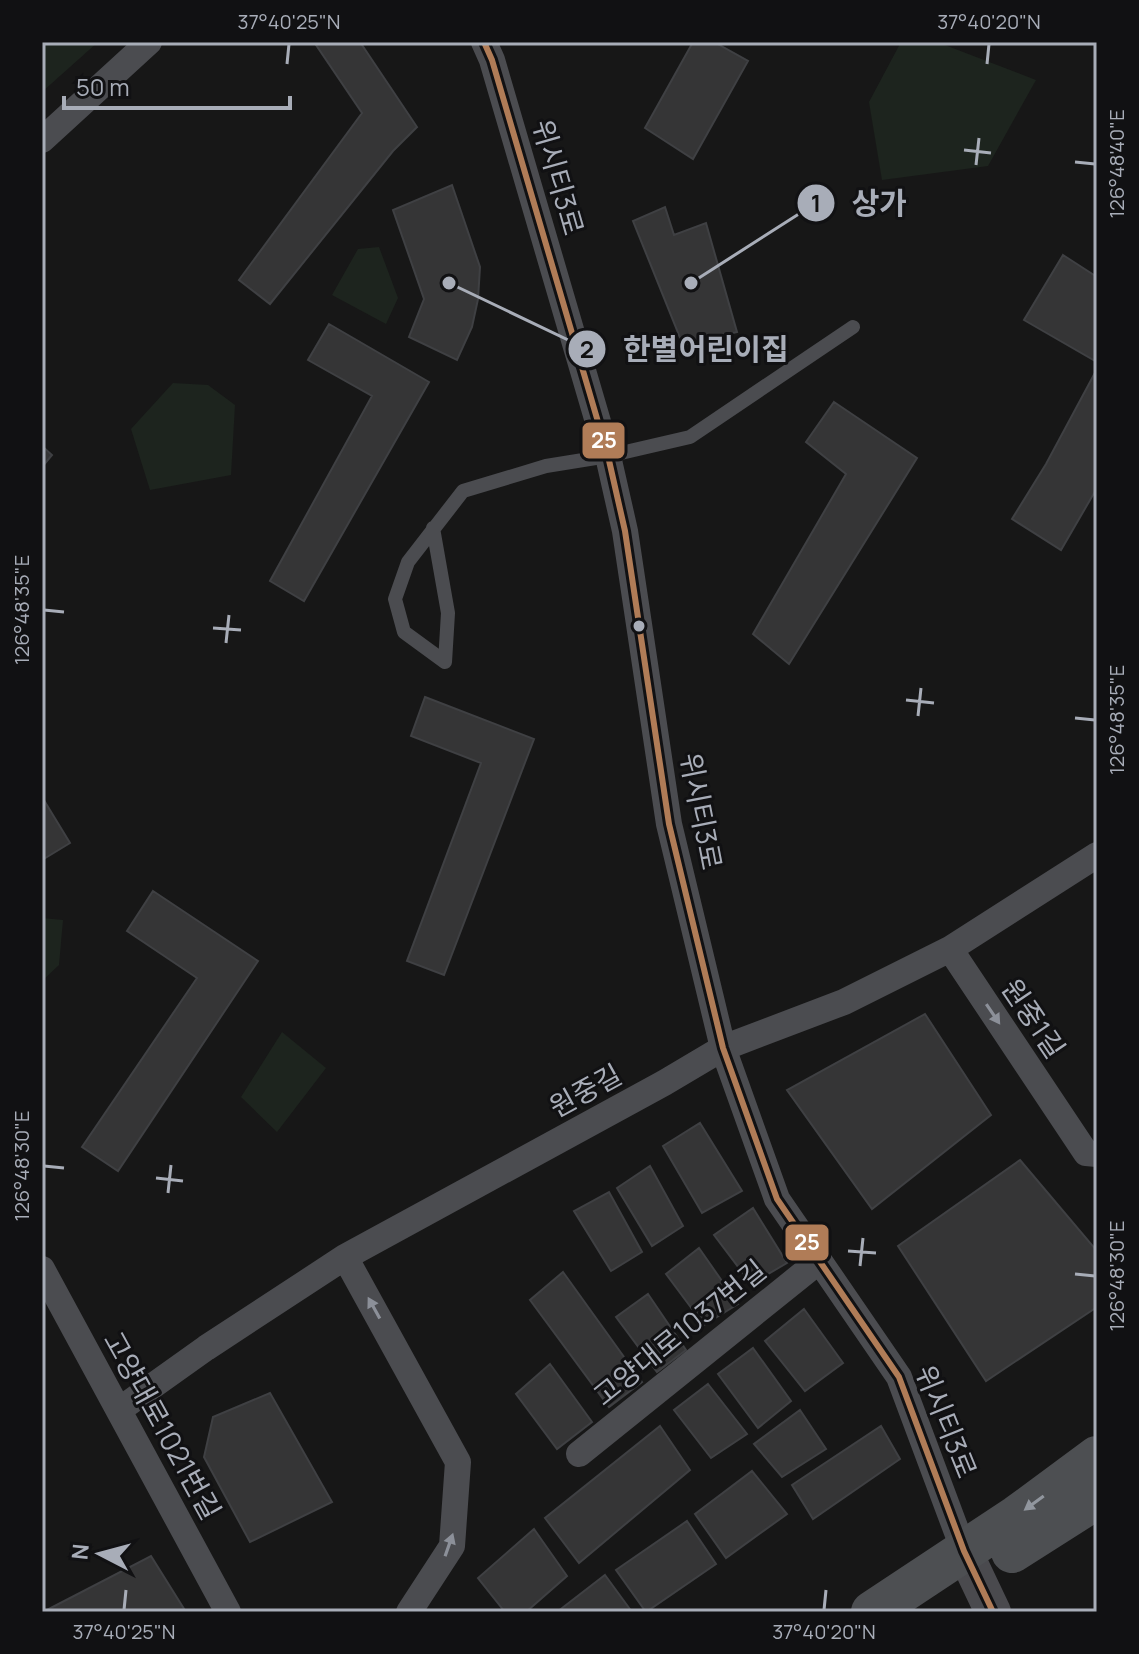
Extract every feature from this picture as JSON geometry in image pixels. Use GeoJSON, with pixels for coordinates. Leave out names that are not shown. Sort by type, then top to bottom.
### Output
{"type":"FeatureCollection","features":[{"type":"Feature","properties":{"kind":"main road"},"geometry":{"type":"LineString","coordinates":[[872,1612],[978,1580],[1017,1516],[1097,1457]]}},
{"type":"Feature","properties":{"kind":"main road"},"geometry":{"type":"LineString","coordinates":[[925,1612],[978,1580],[1027,1541],[1097,1498]]}},
{"type":"Feature","properties":{"kind":"street"},"geometry":{"type":"LineString","coordinates":[[42,140],[149,42]]}},
{"type":"Feature","properties":{"kind":"street","name":"위시티3로"},"geometry":{"type":"LineString","coordinates":[[484,42],[492,60],[608,456],[625,531],[669,824],[723,1048],[777,1199],[899,1377],[978,1580]]}},
{"type":"Feature","properties":{"kind":"street","name":"원중길"},"geometry":{"type":"LineString","coordinates":[[119,1410],[206,1348],[345,1257],[723,1048],[844,1002],[950,949],[1097,855]]}},
{"type":"Feature","properties":{"kind":"street","name":"원중1길"},"geometry":{"type":"LineString","coordinates":[[950,949],[1086,1153],[1097,1154]]}},
{"type":"Feature","properties":{"kind":"street"},"geometry":{"type":"LineString","coordinates":[[345,1257],[458,1462],[452,1546],[409,1612]]}},
{"type":"Feature","properties":{"kind":"street","name":"고양대로1037번길"},"geometry":{"type":"LineString","coordinates":[[579,1454],[819,1261]]}},
{"type":"Feature","properties":{"kind":"street","name":"고양대로1021번길"},"geometry":{"type":"LineString","coordinates":[[42,1269],[228,1612]]}},
{"type":"Feature","properties":{"kind":"lane"},"geometry":{"type":"LineString","coordinates":[[433,528],[448,613],[445,662],[404,632],[395,599],[408,562],[433,528],[463,491],[546,466],[608,456],[690,437],[853,327]]}},
{"type":"Feature","properties":{"kind":"shaded area"},"geometry":{"type":"Polygon","coordinates":[[[42,42],[98,42],[42,92],[42,42]]]}},
{"type":"Feature","properties":{"kind":"shaded area"},"geometry":{"type":"Polygon","coordinates":[[[901,42],[937,42],[1036,80],[988,166],[882,180],[869,102],[901,42]]]}},
{"type":"Feature","properties":{"kind":"shaded area"},"geometry":{"type":"Polygon","coordinates":[[[379,247],[398,298],[386,324],[332,295],[358,249],[379,247]]]}},
{"type":"Feature","properties":{"kind":"shaded area"},"geometry":{"type":"Polygon","coordinates":[[[173,383],[208,385],[235,405],[231,475],[150,490],[131,429],[173,383]]]}},
{"type":"Feature","properties":{"kind":"shaded area"},"geometry":{"type":"Polygon","coordinates":[[[42,918],[63,920],[59,965],[42,981],[42,918]]]}},
{"type":"Feature","properties":{"kind":"shaded area"},"geometry":{"type":"Polygon","coordinates":[[[282,1032],[326,1068],[277,1132],[241,1097],[282,1032]]]}},
{"type":"Feature","properties":{"kind":"building"},"geometry":{"type":"Polygon","coordinates":[[[314,42],[360,42],[417,127],[393,151],[270,304],[239,280],[362,113],[314,42]]]}},
{"type":"Feature","properties":{"kind":"building"},"geometry":{"type":"Polygon","coordinates":[[[693,42],[714,42],[748,61],[693,159],[645,128],[693,42]]]}},
{"type":"Feature","properties":{"kind":"building"},"geometry":{"type":"Polygon","coordinates":[[[452,185],[480,267],[472,327],[457,360],[409,337],[424,299],[393,210],[452,185]]]}},
{"type":"Feature","properties":{"kind":"building"},"geometry":{"type":"Polygon","coordinates":[[[665,207],[674,235],[706,223],[737,332],[683,345],[633,221],[665,207]]]}},
{"type":"Feature","properties":{"kind":"building"},"geometry":{"type":"Polygon","coordinates":[[[1063,255],[1097,277],[1097,362],[1024,320],[1063,255]]]}},
{"type":"Feature","properties":{"kind":"building"},"geometry":{"type":"Polygon","coordinates":[[[329,324],[429,382],[304,601],[270,581],[372,396],[308,360],[329,324]]]}},
{"type":"Feature","properties":{"kind":"building"},"geometry":{"type":"Polygon","coordinates":[[[1097,369],[1097,488],[1061,550],[1012,519],[1046,464],[1097,369]]]}},
{"type":"Feature","properties":{"kind":"building"},"geometry":{"type":"Polygon","coordinates":[[[834,402],[917,458],[789,664],[753,634],[846,474],[806,442],[834,402]]]}},
{"type":"Feature","properties":{"kind":"building"},"geometry":{"type":"Polygon","coordinates":[[[42,446],[52,455],[42,467],[42,446]]]}},
{"type":"Feature","properties":{"kind":"building"},"geometry":{"type":"Polygon","coordinates":[[[425,697],[534,739],[444,975],[407,961],[481,763],[411,736],[425,697]]]}},
{"type":"Feature","properties":{"kind":"building"},"geometry":{"type":"Polygon","coordinates":[[[42,797],[70,843],[42,860],[42,797]]]}},
{"type":"Feature","properties":{"kind":"building"},"geometry":{"type":"Polygon","coordinates":[[[153,891],[258,961],[118,1171],[82,1147],[197,978],[127,931],[153,891]]]}},
{"type":"Feature","properties":{"kind":"building"},"geometry":{"type":"Polygon","coordinates":[[[925,1014],[991,1115],[872,1209],[787,1090],[925,1014]]]}},
{"type":"Feature","properties":{"kind":"building"},"geometry":{"type":"Polygon","coordinates":[[[700,1123],[742,1191],[702,1213],[663,1146],[700,1123]]]}},
{"type":"Feature","properties":{"kind":"building"},"geometry":{"type":"Polygon","coordinates":[[[1020,1160],[1097,1251],[1097,1307],[986,1381],[898,1246],[1020,1160]]]}},
{"type":"Feature","properties":{"kind":"building"},"geometry":{"type":"Polygon","coordinates":[[[650,1166],[683,1226],[652,1246],[617,1188],[650,1166]]]}},
{"type":"Feature","properties":{"kind":"building"},"geometry":{"type":"Polygon","coordinates":[[[609,1192],[642,1252],[611,1271],[574,1211],[609,1192]]]}},
{"type":"Feature","properties":{"kind":"building"},"geometry":{"type":"Polygon","coordinates":[[[753,1208],[787,1263],[751,1284],[714,1235],[753,1208]]]}},
{"type":"Feature","properties":{"kind":"building"},"geometry":{"type":"Polygon","coordinates":[[[699,1248],[738,1304],[704,1325],[666,1274],[699,1248]]]}},
{"type":"Feature","properties":{"kind":"building"},"geometry":{"type":"Polygon","coordinates":[[[563,1272],[642,1382],[609,1407],[530,1300],[563,1272]]]}},
{"type":"Feature","properties":{"kind":"building"},"geometry":{"type":"Polygon","coordinates":[[[648,1294],[686,1350],[657,1372],[616,1317],[648,1294]]]}},
{"type":"Feature","properties":{"kind":"building"},"geometry":{"type":"Polygon","coordinates":[[[804,1309],[843,1363],[805,1391],[765,1341],[804,1309]]]}},
{"type":"Feature","properties":{"kind":"building"},"geometry":{"type":"Polygon","coordinates":[[[753,1348],[791,1401],[758,1428],[718,1374],[753,1348]]]}},
{"type":"Feature","properties":{"kind":"building"},"geometry":{"type":"Polygon","coordinates":[[[550,1364],[592,1422],[557,1449],[516,1394],[550,1364]]]}},
{"type":"Feature","properties":{"kind":"building"},"geometry":{"type":"Polygon","coordinates":[[[708,1384],[747,1434],[711,1458],[674,1410],[708,1384]]]}},
{"type":"Feature","properties":{"kind":"building"},"geometry":{"type":"Polygon","coordinates":[[[270,1393],[332,1502],[250,1542],[204,1457],[213,1417],[270,1393]]]}},
{"type":"Feature","properties":{"kind":"building"},"geometry":{"type":"Polygon","coordinates":[[[800,1410],[826,1449],[782,1477],[754,1444],[800,1410]]]}},
{"type":"Feature","properties":{"kind":"building"},"geometry":{"type":"Polygon","coordinates":[[[660,1426],[690,1470],[579,1563],[545,1518],[660,1426]]]}},
{"type":"Feature","properties":{"kind":"building"},"geometry":{"type":"Polygon","coordinates":[[[881,1426],[900,1459],[813,1519],[792,1485],[881,1426]]]}},
{"type":"Feature","properties":{"kind":"building"},"geometry":{"type":"Polygon","coordinates":[[[752,1471],[787,1514],[726,1558],[695,1514],[752,1471]]]}},
{"type":"Feature","properties":{"kind":"building"},"geometry":{"type":"Polygon","coordinates":[[[687,1521],[716,1564],[646,1612],[616,1570],[687,1521]]]}},
{"type":"Feature","properties":{"kind":"building"},"geometry":{"type":"Polygon","coordinates":[[[534,1529],[567,1576],[526,1612],[505,1612],[478,1578],[534,1529]]]}},
{"type":"Feature","properties":{"kind":"building"},"geometry":{"type":"Polygon","coordinates":[[[151,1556],[186,1612],[43,1612],[151,1556]]]}},
{"type":"Feature","properties":{"kind":"building"},"geometry":{"type":"Polygon","coordinates":[[[605,1575],[632,1612],[557,1612],[605,1575]]]}},
{"type":"Feature","properties":{"kind":"transit line","name":"25"},"geometry":{"type":"LineString","coordinates":[[484,42],[492,60],[608,456],[625,531],[669,824],[723,1048],[777,1199],[899,1377],[964,1551],[993,1612]]}},
{"type":"Feature","properties":{"kind":"place","name":"한별어린이집"},"geometry":{"type":"Point","coordinates":[449,283]}},
{"type":"Feature","properties":{"kind":"place","name":"상가"},"geometry":{"type":"Point","coordinates":[691,283]}}]}
